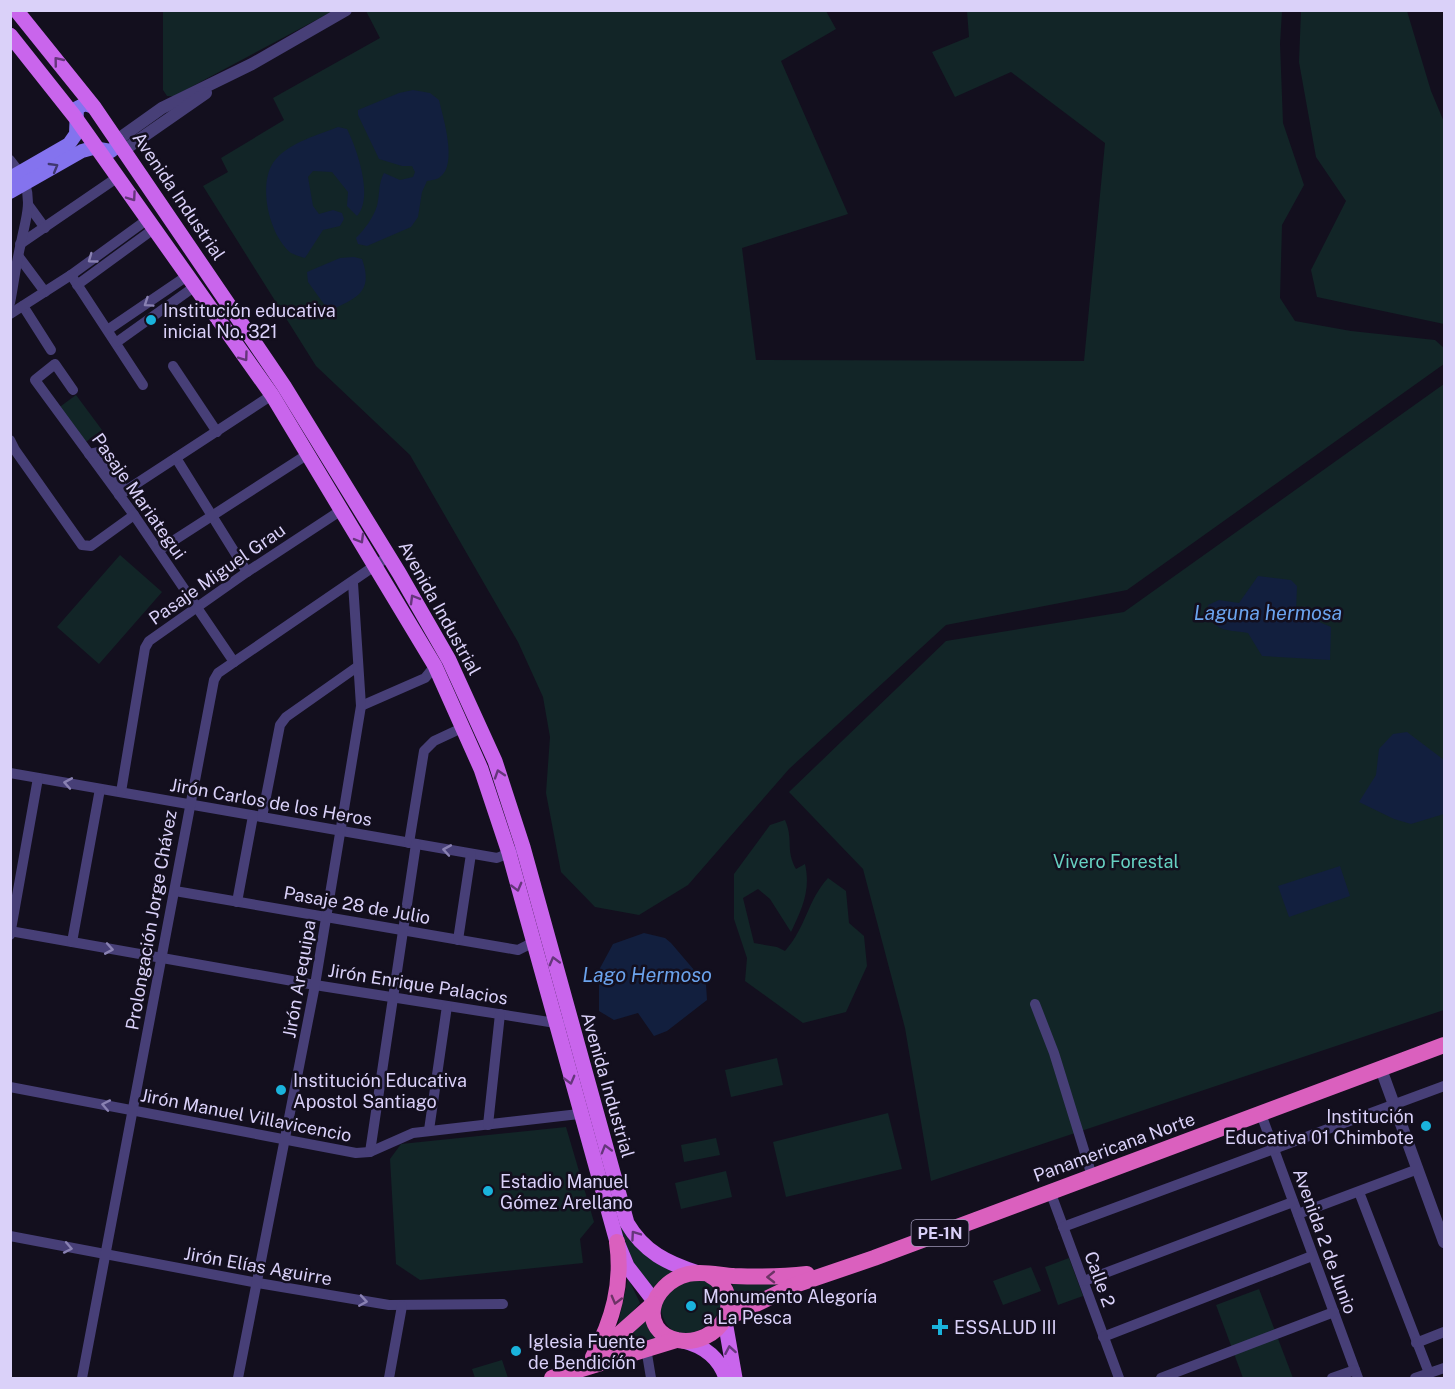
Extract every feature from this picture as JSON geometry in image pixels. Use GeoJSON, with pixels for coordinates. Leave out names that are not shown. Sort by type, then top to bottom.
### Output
{"type":"FeatureCollection","features":[{"type":"Feature","properties":{"kind":"highway","name":"Panamericana Norte"},"geometry":{"type":"LineString","coordinates":[[726,1320],[829,1271],[874,1258],[1444,1045]]}},
{"type":"Feature","properties":{"kind":"highway"},"geometry":{"type":"LineString","coordinates":[[593,1357],[608,1324],[618,1292],[621,1277],[617,1242]]}},
{"type":"Feature","properties":{"kind":"highway","name":"Panamericana Norte"},"geometry":{"type":"LineString","coordinates":[[703,1273],[776,1277],[829,1271]]}},
{"type":"Feature","properties":{"kind":"highway","name":"PE-1N"},"geometry":{"type":"LineString","coordinates":[[576,1369],[593,1357],[653,1302],[663,1286],[672,1281],[703,1273]]}},
{"type":"Feature","properties":{"kind":"highway"},"geometry":{"type":"LineString","coordinates":[[703,1273],[721,1283],[726,1291],[729,1310],[726,1320]]}},
{"type":"Feature","properties":{"kind":"highway"},"geometry":{"type":"LineString","coordinates":[[653,1302],[658,1326],[668,1336],[679,1340]]}},
{"type":"Feature","properties":{"kind":"highway","name":"PE-1N"},"geometry":{"type":"LineString","coordinates":[[552,1378],[646,1348],[710,1333],[726,1320]]}},
{"type":"Feature","properties":{"kind":"main road","name":"Avenida Industrial"},"geometry":{"type":"LineString","coordinates":[[16,10],[94,107],[284,386],[389,556],[449,660],[495,761],[516,850],[532,944],[617,1242],[627,1266],[653,1302]]}},
{"type":"Feature","properties":{"kind":"main road","name":"Avenida Industrial"},"geometry":{"type":"LineString","coordinates":[[10,35],[75,117],[272,395],[343,509],[435,666],[516,850],[571,1026],[627,1223],[635,1237],[657,1257],[703,1273]]}},
{"type":"Feature","properties":{"kind":"main road"},"geometry":{"type":"LineString","coordinates":[[10,192],[18,178],[69,144],[76,134],[76,111],[82,104],[94,107]]}},
{"type":"Feature","properties":{"kind":"main road"},"geometry":{"type":"LineString","coordinates":[[18,178],[82,151],[111,151],[120,145]]}},
{"type":"Feature","properties":{"kind":"main road"},"geometry":{"type":"LineString","coordinates":[[726,1320],[735,1378]]}},
{"type":"Feature","properties":{"kind":"main road"},"geometry":{"type":"LineString","coordinates":[[679,1340],[699,1346],[712,1356],[726,1378]]}},
{"type":"Feature","properties":{"kind":"street"},"geometry":{"type":"LineString","coordinates":[[120,145],[152,128],[252,64],[346,10]]}},
{"type":"Feature","properties":{"kind":"street"},"geometry":{"type":"LineString","coordinates":[[10,160],[29,206],[45,228]]}},
{"type":"Feature","properties":{"kind":"street"},"geometry":{"type":"LineString","coordinates":[[20,244],[118,177]]}},
{"type":"Feature","properties":{"kind":"street"},"geometry":{"type":"LineString","coordinates":[[10,303],[16,263],[29,206]]}},
{"type":"Feature","properties":{"kind":"street"},"geometry":{"type":"LineString","coordinates":[[10,314],[151,223]]}},
{"type":"Feature","properties":{"kind":"street"},"geometry":{"type":"LineString","coordinates":[[77,285],[151,223]]}},
{"type":"Feature","properties":{"kind":"street"},"geometry":{"type":"LineString","coordinates":[[16,263],[45,292]]}},
{"type":"Feature","properties":{"kind":"street"},"geometry":{"type":"LineString","coordinates":[[70,275],[117,342],[143,385]]}},
{"type":"Feature","properties":{"kind":"street"},"geometry":{"type":"LineString","coordinates":[[109,330],[191,282]]}},
{"type":"Feature","properties":{"kind":"street"},"geometry":{"type":"LineString","coordinates":[[117,342],[191,282]]}},
{"type":"Feature","properties":{"kind":"street"},"geometry":{"type":"LineString","coordinates":[[22,306],[51,350]]}},
{"type":"Feature","properties":{"kind":"street","name":"Pasaje Mariategui"},"geometry":{"type":"LineString","coordinates":[[73,390],[55,364],[35,380],[89,454],[122,493],[134,515],[234,662]]}},
{"type":"Feature","properties":{"kind":"street"},"geometry":{"type":"LineString","coordinates":[[173,366],[218,432]]}},
{"type":"Feature","properties":{"kind":"street"},"geometry":{"type":"LineString","coordinates":[[122,493],[272,395]]}},
{"type":"Feature","properties":{"kind":"street"},"geometry":{"type":"LineString","coordinates":[[12,447],[82,545],[91,546],[134,515]]}},
{"type":"Feature","properties":{"kind":"street"},"geometry":{"type":"LineString","coordinates":[[159,550],[308,454]]}},
{"type":"Feature","properties":{"kind":"street"},"geometry":{"type":"LineString","coordinates":[[176,458],[247,572]]}},
{"type":"Feature","properties":{"kind":"street","name":"Pasaje Miguel Grau"},"geometry":{"type":"LineString","coordinates":[[121,792],[145,648],[149,642],[195,607],[343,509]]}},
{"type":"Feature","properties":{"kind":"street","name":"Prolongación Jorge Chávez"},"geometry":{"type":"LineString","coordinates":[[82,1378],[214,680],[218,673],[353,583],[389,556]]}},
{"type":"Feature","properties":{"kind":"street","name":"Jirón Arequipa"},"geometry":{"type":"LineString","coordinates":[[238,1378],[287,1140],[361,706],[353,583]]}},
{"type":"Feature","properties":{"kind":"street"},"geometry":{"type":"LineString","coordinates":[[361,706],[425,678],[435,666]]}},
{"type":"Feature","properties":{"kind":"street"},"geometry":{"type":"LineString","coordinates":[[237,902],[280,725],[286,717],[357,667]]}},
{"type":"Feature","properties":{"kind":"street"},"geometry":{"type":"LineString","coordinates":[[370,1152],[403,929],[424,751],[434,741],[464,728]]}},
{"type":"Feature","properties":{"kind":"street","name":"Jirón Carlos de los Heros"},"geometry":{"type":"LineString","coordinates":[[10,773],[497,858],[516,850]]}},
{"type":"Feature","properties":{"kind":"street"},"geometry":{"type":"LineString","coordinates":[[11,932],[38,778]]}},
{"type":"Feature","properties":{"kind":"street"},"geometry":{"type":"LineString","coordinates":[[72,942],[100,789]]}},
{"type":"Feature","properties":{"kind":"street"},"geometry":{"type":"LineString","coordinates":[[458,940],[471,854]]}},
{"type":"Feature","properties":{"kind":"street","name":"Pasaje 28 de Julio"},"geometry":{"type":"LineString","coordinates":[[175,891],[518,950],[532,944]]}},
{"type":"Feature","properties":{"kind":"street","name":"Jirón Enrique Palacios"},"geometry":{"type":"LineString","coordinates":[[11,932],[315,985],[571,1026]]}},
{"type":"Feature","properties":{"kind":"street"},"geometry":{"type":"LineString","coordinates":[[1035,1004],[1054,1053],[1092,1176]]}},
{"type":"Feature","properties":{"kind":"street"},"geometry":{"type":"LineString","coordinates":[[429,1130],[447,1006]]}},
{"type":"Feature","properties":{"kind":"street"},"geometry":{"type":"LineString","coordinates":[[488,1125],[500,1014]]}},
{"type":"Feature","properties":{"kind":"street"},"geometry":{"type":"LineString","coordinates":[[1381,1069],[1444,1242]]}},
{"type":"Feature","properties":{"kind":"street"},"geometry":{"type":"LineString","coordinates":[[1063,1227],[1444,1086]]}},
{"type":"Feature","properties":{"kind":"street","name":"Jirón Manuel Villavicencio"},"geometry":{"type":"LineString","coordinates":[[10,1087],[356,1153],[370,1152],[396,1138],[429,1130],[579,1114]]}},
{"type":"Feature","properties":{"kind":"street","name":"Avenida 2 de Junio"},"geometry":{"type":"LineString","coordinates":[[1261,1114],[1357,1374]]}},
{"type":"Feature","properties":{"kind":"street"},"geometry":{"type":"LineString","coordinates":[[1298,1214],[1418,1169]]}},
{"type":"Feature","properties":{"kind":"street","name":"Calle 2"},"geometry":{"type":"LineString","coordinates":[[1050,1191],[1119,1378]]}},
{"type":"Feature","properties":{"kind":"street"},"geometry":{"type":"LineString","coordinates":[[1359,1192],[1429,1373]]}},
{"type":"Feature","properties":{"kind":"street"},"geometry":{"type":"LineString","coordinates":[[1084,1281],[1293,1202]]}},
{"type":"Feature","properties":{"kind":"street","name":"Jirón Elías Aguirre"},"geometry":{"type":"LineString","coordinates":[[10,1236],[258,1283],[402,1306],[503,1304]]}},
{"type":"Feature","properties":{"kind":"street"},"geometry":{"type":"LineString","coordinates":[[1103,1337],[1312,1256]]}},
{"type":"Feature","properties":{"kind":"street"},"geometry":{"type":"LineString","coordinates":[[389,1378],[402,1306]]}},
{"type":"Feature","properties":{"kind":"street"},"geometry":{"type":"LineString","coordinates":[[1161,1378],[1334,1312]]}},
{"type":"Feature","properties":{"kind":"street"},"geometry":{"type":"LineString","coordinates":[[1416,1343],[1444,1332]]}},
{"type":"Feature","properties":{"kind":"street"},"geometry":{"type":"LineString","coordinates":[[646,1348],[651,1378]]}},
{"type":"Feature","properties":{"kind":"street"},"geometry":{"type":"LineString","coordinates":[[1415,1378],[1444,1368]]}},
{"type":"Feature","properties":{"kind":"street"},"geometry":{"type":"LineString","coordinates":[[1332,1378],[1357,1374]]}},
{"type":"Feature","properties":{"kind":"green space"},"geometry":{"type":"Polygon","coordinates":[[[163,11],[333,11],[174,96],[167,96],[163,90],[163,11]]]}},
{"type":"Feature","properties":{"kind":"green space"},"geometry":{"type":"Polygon","coordinates":[[[366,11],[826,11],[836,29],[781,61],[848,214],[742,248],[756,360],[1084,361],[1105,143],[1011,72],[955,97],[932,52],[969,37],[967,11],[1282,11],[1280,44],[1283,123],[1304,185],[1282,225],[1280,298],[1295,321],[1351,331],[1435,340],[1444,348],[1444,364],[1127,590],[946,625],[789,769],[688,885],[639,915],[595,907],[561,872],[546,793],[550,737],[543,697],[518,642],[410,455],[316,366],[203,186],[228,172],[221,158],[284,120],[273,98],[380,38],[366,11]]]}},
{"type":"Feature","properties":{"kind":"green space"},"geometry":{"type":"Polygon","coordinates":[[[1301,11],[1407,11],[1431,91],[1444,122],[1444,324],[1317,297],[1311,270],[1346,201],[1316,157],[1299,62],[1301,11]]]}},
{"type":"Feature","properties":{"kind":"green space","name":"Vivero Forestal"},"geometry":{"type":"Polygon","coordinates":[[[1444,384],[1444,1010],[931,1181],[905,1028],[863,869],[789,792],[946,641],[1124,612],[1444,384]]]}},
{"type":"Feature","properties":{"kind":"green space"},"geometry":{"type":"Polygon","coordinates":[[[76,395],[102,430],[83,444],[57,409],[76,395]]]}},
{"type":"Feature","properties":{"kind":"green space"},"geometry":{"type":"Polygon","coordinates":[[[120,555],[162,592],[99,664],[57,627],[120,555]]]}},
{"type":"Feature","properties":{"kind":"green space"},"geometry":{"type":"Polygon","coordinates":[[[785,820],[796,869],[805,864],[807,882],[804,899],[791,932],[770,899],[758,889],[743,898],[754,943],[777,947],[785,951],[828,878],[846,891],[849,923],[864,936],[867,966],[846,1012],[803,1023],[745,981],[747,958],[734,919],[734,874],[770,825],[785,820]]]}},
{"type":"Feature","properties":{"kind":"green space"},"geometry":{"type":"Polygon","coordinates":[[[563,1034],[622,1226],[638,1249],[672,1272],[653,1288],[632,1268],[563,1034]]]}},
{"type":"Feature","properties":{"kind":"green space"},"geometry":{"type":"Polygon","coordinates":[[[777,1058],[783,1085],[731,1097],[725,1070],[777,1058]]]}},
{"type":"Feature","properties":{"kind":"green space"},"geometry":{"type":"Polygon","coordinates":[[[888,1113],[902,1169],[786,1197],[773,1142],[888,1113]]]}},
{"type":"Feature","properties":{"kind":"green space","name":"Estadio Manuel Gómez Arellano"},"geometry":{"type":"Polygon","coordinates":[[[566,1127],[594,1222],[580,1239],[583,1263],[420,1280],[396,1264],[390,1159],[401,1144],[566,1127]]]}},
{"type":"Feature","properties":{"kind":"green space"},"geometry":{"type":"Polygon","coordinates":[[[716,1138],[720,1155],[684,1162],[681,1145],[716,1138]]]}},
{"type":"Feature","properties":{"kind":"green space"},"geometry":{"type":"Polygon","coordinates":[[[726,1171],[732,1197],[681,1209],[675,1183],[726,1171]]]}},
{"type":"Feature","properties":{"kind":"green space"},"geometry":{"type":"Polygon","coordinates":[[[1069,1258],[1083,1296],[1058,1305],[1045,1267],[1069,1258]]]}},
{"type":"Feature","properties":{"kind":"green space"},"geometry":{"type":"Polygon","coordinates":[[[1031,1267],[1041,1291],[1003,1305],[993,1281],[1031,1267]]]}},
{"type":"Feature","properties":{"kind":"green space"},"geometry":{"type":"Polygon","coordinates":[[[628,1278],[640,1303],[620,1326],[618,1325],[628,1278]]]}},
{"type":"Feature","properties":{"kind":"green space"},"geometry":{"type":"Polygon","coordinates":[[[700,1279],[716,1290],[721,1303],[716,1316],[705,1326],[691,1333],[677,1332],[666,1323],[660,1302],[675,1285],[700,1279]]]}},
{"type":"Feature","properties":{"kind":"green space"},"geometry":{"type":"Polygon","coordinates":[[[732,1281],[784,1282],[736,1308],[732,1281]]]}},
{"type":"Feature","properties":{"kind":"green space"},"geometry":{"type":"Polygon","coordinates":[[[1259,1289],[1293,1378],[1243,1378],[1216,1305],[1259,1289]]]}},
{"type":"Feature","properties":{"kind":"green space"},"geometry":{"type":"Polygon","coordinates":[[[643,1318],[657,1335],[655,1338],[612,1352],[643,1318]]]}},
{"type":"Feature","properties":{"kind":"green space"},"geometry":{"type":"Polygon","coordinates":[[[502,1360],[508,1378],[475,1378],[472,1369],[502,1360]]]}},
{"type":"Feature","properties":{"kind":"water"},"geometry":{"type":"Polygon","coordinates":[[[413,90],[430,93],[439,100],[448,140],[449,152],[445,171],[439,178],[427,181],[422,192],[418,217],[411,227],[367,246],[358,244],[356,238],[363,231],[377,206],[384,173],[400,180],[413,177],[415,172],[412,166],[402,166],[379,159],[358,115],[358,110],[399,93],[413,90]]]}},
{"type":"Feature","properties":{"kind":"water"},"geometry":{"type":"Polygon","coordinates":[[[338,127],[347,129],[359,160],[364,185],[362,208],[357,216],[347,206],[348,192],[332,172],[313,171],[308,177],[313,206],[319,214],[333,210],[342,213],[344,219],[340,226],[323,230],[305,258],[291,253],[283,245],[271,222],[266,194],[270,169],[276,159],[289,148],[338,127]]]}},
{"type":"Feature","properties":{"kind":"water"},"geometry":{"type":"Polygon","coordinates":[[[340,258],[362,259],[366,280],[364,287],[354,298],[329,311],[308,282],[307,272],[340,258]]]}},
{"type":"Feature","properties":{"kind":"water","name":"Laguna hermosa"},"geometry":{"type":"Polygon","coordinates":[[[1258,576],[1291,580],[1297,586],[1296,612],[1331,627],[1330,660],[1262,656],[1248,633],[1226,630],[1216,625],[1208,605],[1219,600],[1239,603],[1258,576]]]}},
{"type":"Feature","properties":{"kind":"water"},"geometry":{"type":"Polygon","coordinates":[[[1407,732],[1444,760],[1444,814],[1411,824],[1394,819],[1359,802],[1376,775],[1379,749],[1393,734],[1407,732]]]}},
{"type":"Feature","properties":{"kind":"water"},"geometry":{"type":"Polygon","coordinates":[[[1340,866],[1350,896],[1289,917],[1278,886],[1340,866]]]}},
{"type":"Feature","properties":{"kind":"water","name":"Lago Hermoso"},"geometry":{"type":"Polygon","coordinates":[[[644,933],[665,938],[706,984],[707,1000],[667,1031],[654,1036],[638,1013],[614,1020],[599,1011],[599,970],[613,944],[644,933]]]}},
{"type":"Feature","properties":{"kind":"place","name":"Institución educativa inicial No. 321"},"geometry":{"type":"Point","coordinates":[151,320]}},
{"type":"Feature","properties":{"kind":"place","name":"Institución Educativa Apostol Santiago"},"geometry":{"type":"Point","coordinates":[281,1090]}},
{"type":"Feature","properties":{"kind":"place","name":"Institución Educativa 01 Chimbote"},"geometry":{"type":"Point","coordinates":[1426,1126]}},
{"type":"Feature","properties":{"kind":"place","name":"Estadio Manuel Gómez Arellano"},"geometry":{"type":"Point","coordinates":[488,1191]}},
{"type":"Feature","properties":{"kind":"place","name":"Monumento Alegoría a La Pesca"},"geometry":{"type":"Point","coordinates":[691,1306]}},
{"type":"Feature","properties":{"kind":"place","name":"ESSALUD III"},"geometry":{"type":"Point","coordinates":[940,1327]}},
{"type":"Feature","properties":{"kind":"place","name":"Iglesia Fuente de Bendicíón"},"geometry":{"type":"Point","coordinates":[516,1351]}}]}
